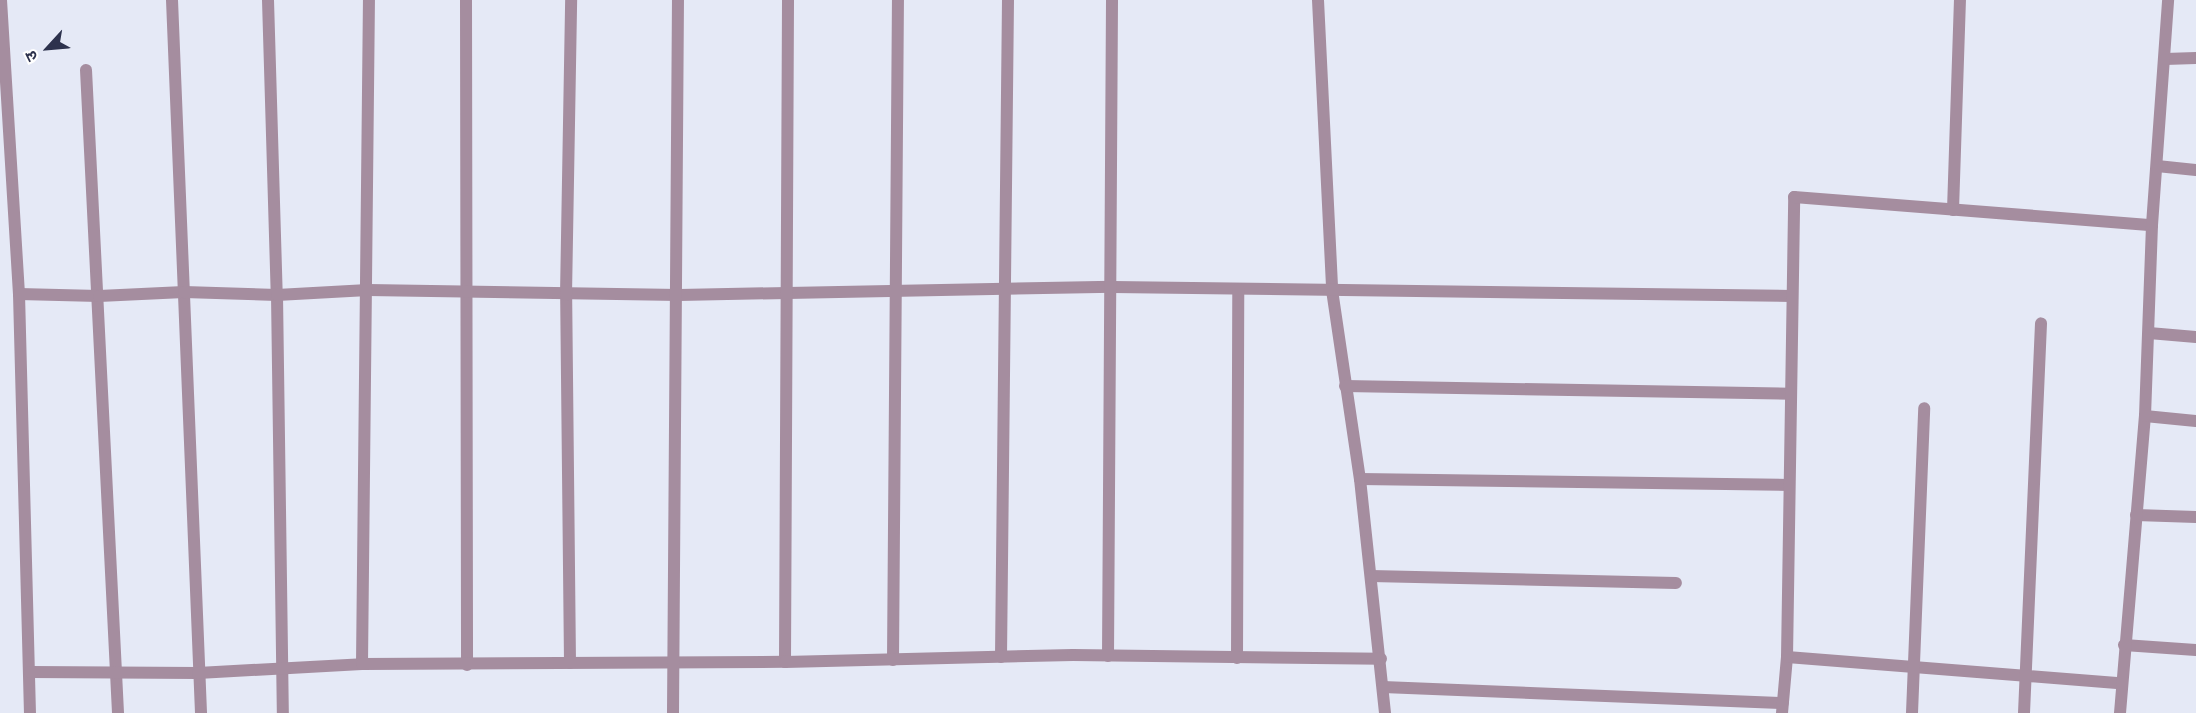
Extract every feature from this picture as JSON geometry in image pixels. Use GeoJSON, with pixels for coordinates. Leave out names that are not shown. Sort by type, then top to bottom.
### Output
{"type":"FeatureCollection","features":[{"type":"Feature","properties":{"kind":"street"},"geometry":{"type":"LineString","coordinates":[[0,0],[19,294],[30,713]]}},
{"type":"Feature","properties":{"kind":"street"},"geometry":{"type":"LineString","coordinates":[[172,0],[201,713]]}},
{"type":"Feature","properties":{"kind":"street"},"geometry":{"type":"LineString","coordinates":[[268,0],[278,295],[283,713]]}},
{"type":"Feature","properties":{"kind":"street"},"geometry":{"type":"LineString","coordinates":[[362,664],[368,290],[369,0]]}},
{"type":"Feature","properties":{"kind":"street"},"geometry":{"type":"LineString","coordinates":[[466,0],[464,291],[467,665]]}},
{"type":"Feature","properties":{"kind":"street"},"geometry":{"type":"LineString","coordinates":[[570,663],[566,295],[571,0]]}},
{"type":"Feature","properties":{"kind":"street"},"geometry":{"type":"LineString","coordinates":[[673,713],[679,295],[678,0]]}},
{"type":"Feature","properties":{"kind":"street"},"geometry":{"type":"LineString","coordinates":[[785,662],[784,293],[788,0]]}},
{"type":"Feature","properties":{"kind":"street"},"geometry":{"type":"LineString","coordinates":[[893,660],[893,292],[898,0]]}},
{"type":"Feature","properties":{"kind":"street"},"geometry":{"type":"LineString","coordinates":[[1001,657],[1008,0]]}},
{"type":"Feature","properties":{"kind":"street"},"geometry":{"type":"LineString","coordinates":[[1108,656],[1113,287],[1112,0]]}},
{"type":"Feature","properties":{"kind":"street"},"geometry":{"type":"LineString","coordinates":[[1318,0],[1332,290],[1360,479],[1385,713]]}},
{"type":"Feature","properties":{"kind":"street"},"geometry":{"type":"LineString","coordinates":[[1953,210],[1960,0]]}},
{"type":"Feature","properties":{"kind":"street"},"geometry":{"type":"LineString","coordinates":[[2120,713],[2120,683],[2145,416],[2152,225],[2168,0]]}},
{"type":"Feature","properties":{"kind":"street"},"geometry":{"type":"LineString","coordinates":[[2165,60],[2196,58]]}},
{"type":"Feature","properties":{"kind":"street"},"geometry":{"type":"LineString","coordinates":[[86,70],[118,713]]}},
{"type":"Feature","properties":{"kind":"street"},"geometry":{"type":"LineString","coordinates":[[2157,166],[2196,170]]}},
{"type":"Feature","properties":{"kind":"street"},"geometry":{"type":"LineString","coordinates":[[1383,687],[1783,708],[1787,657],[1794,197],[2152,225]]}},
{"type":"Feature","properties":{"kind":"street"},"geometry":{"type":"LineString","coordinates":[[19,294],[99,296],[184,292],[278,295],[368,290],[566,295],[679,295],[1113,287],[1792,296]]}},
{"type":"Feature","properties":{"kind":"street"},"geometry":{"type":"LineString","coordinates":[[1237,658],[1238,289]]}},
{"type":"Feature","properties":{"kind":"street"},"geometry":{"type":"LineString","coordinates":[[2024,713],[2041,323]]}},
{"type":"Feature","properties":{"kind":"street"},"geometry":{"type":"LineString","coordinates":[[2149,333],[2196,337]]}},
{"type":"Feature","properties":{"kind":"street"},"geometry":{"type":"LineString","coordinates":[[1345,386],[1790,394]]}},
{"type":"Feature","properties":{"kind":"street"},"geometry":{"type":"LineString","coordinates":[[1912,713],[1924,408]]}},
{"type":"Feature","properties":{"kind":"street"},"geometry":{"type":"LineString","coordinates":[[2145,416],[2196,421]]}},
{"type":"Feature","properties":{"kind":"street"},"geometry":{"type":"LineString","coordinates":[[1360,479],[1789,485]]}},
{"type":"Feature","properties":{"kind":"street"},"geometry":{"type":"LineString","coordinates":[[2136,515],[2196,517]]}},
{"type":"Feature","properties":{"kind":"street"},"geometry":{"type":"LineString","coordinates":[[1371,576],[1676,583]]}},
{"type":"Feature","properties":{"kind":"street"},"geometry":{"type":"LineString","coordinates":[[2124,645],[2196,650]]}},
{"type":"Feature","properties":{"kind":"street"},"geometry":{"type":"LineString","coordinates":[[30,672],[116,670],[198,673],[362,664],[467,665],[673,660],[785,662],[1108,656],[1381,659]]}},
{"type":"Feature","properties":{"kind":"street"},"geometry":{"type":"LineString","coordinates":[[1787,657],[1913,669],[2120,683]]}}]}
